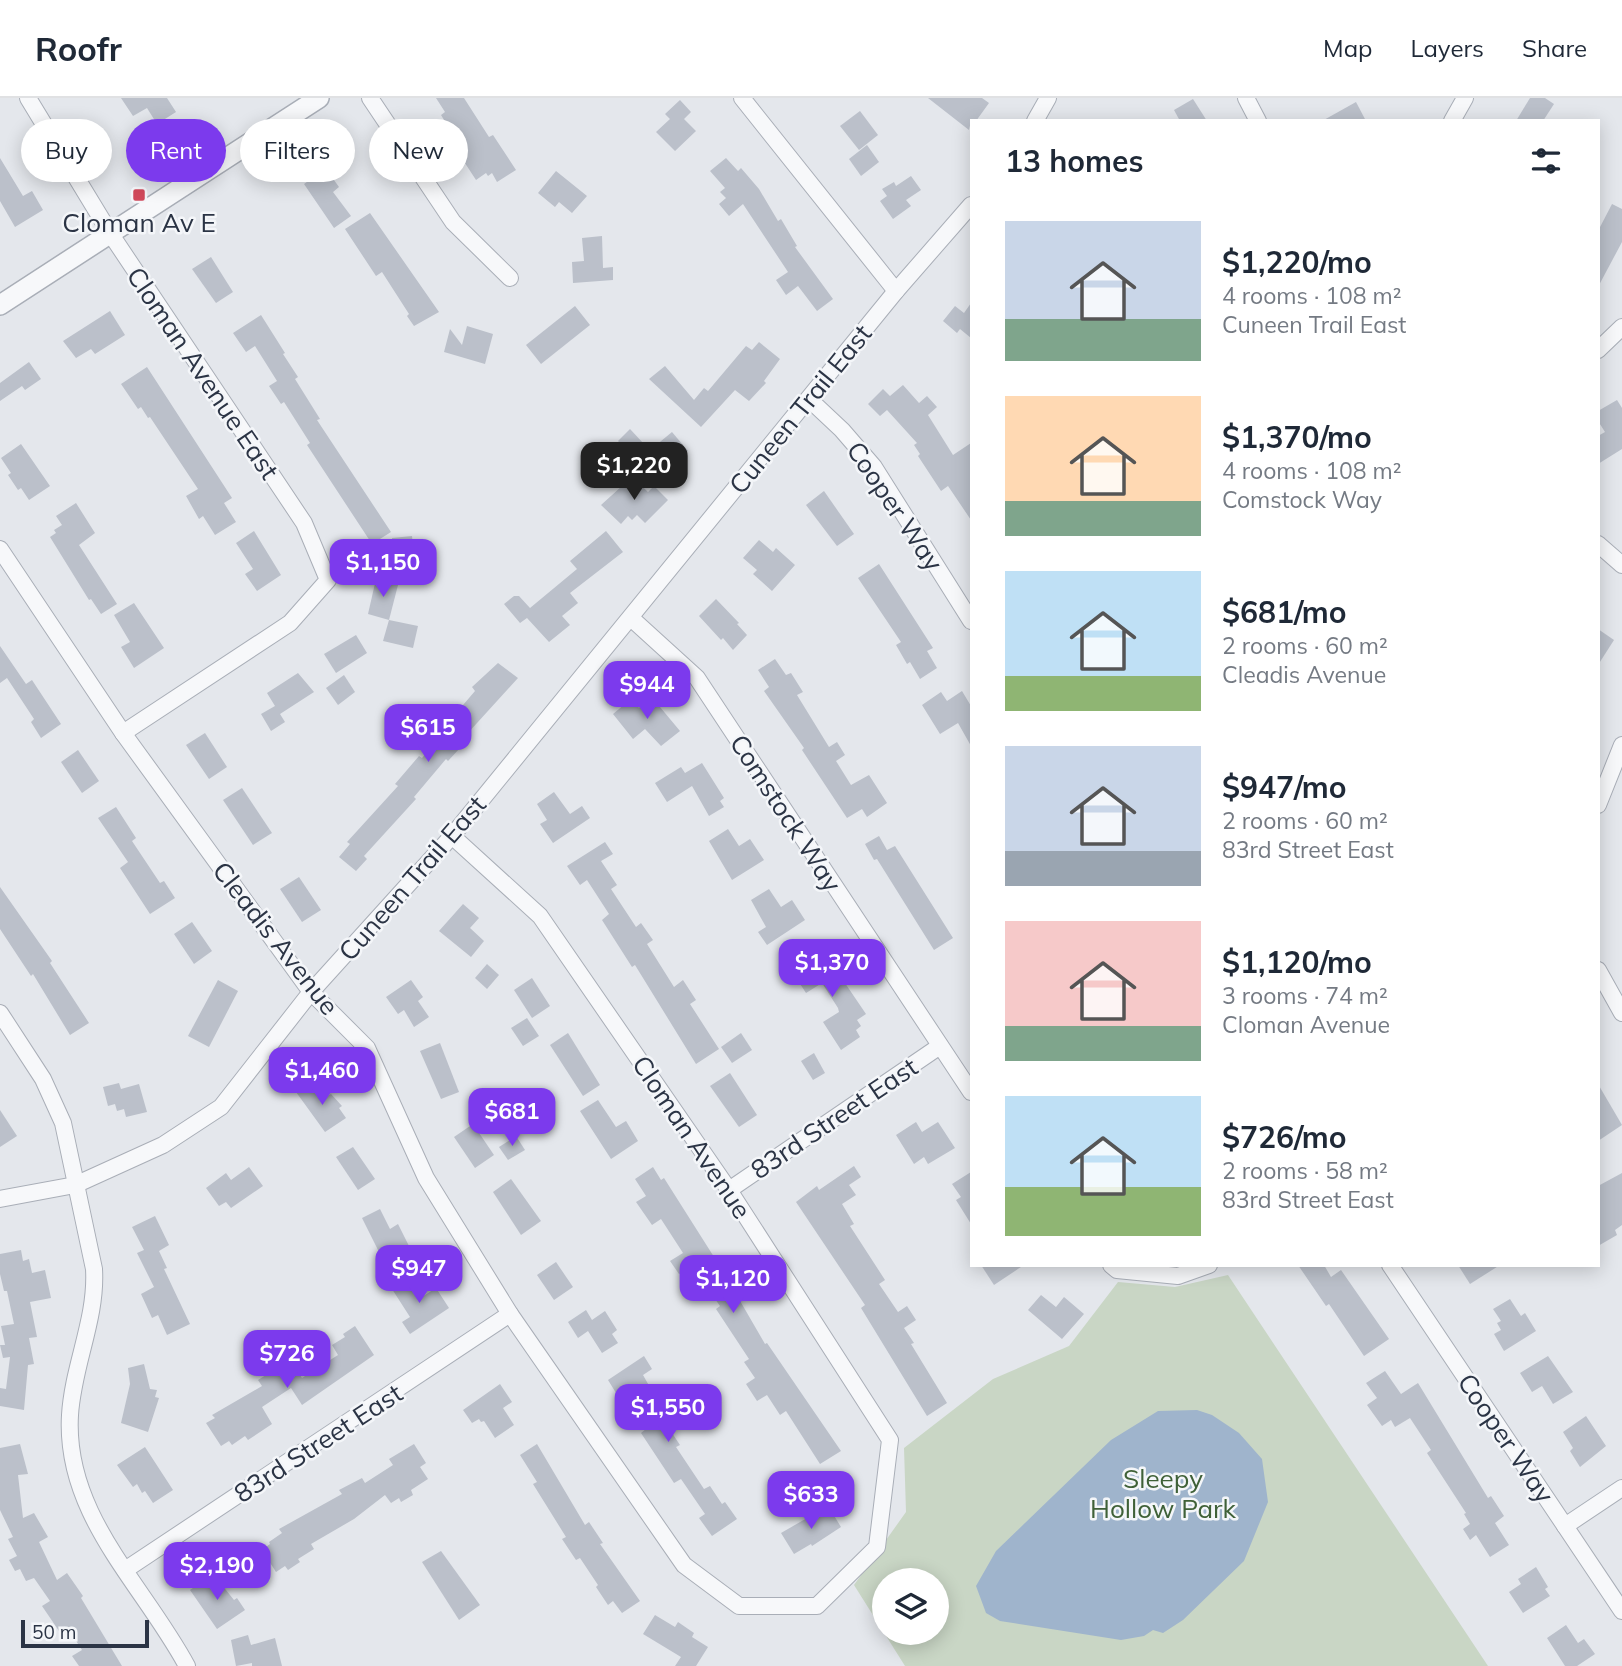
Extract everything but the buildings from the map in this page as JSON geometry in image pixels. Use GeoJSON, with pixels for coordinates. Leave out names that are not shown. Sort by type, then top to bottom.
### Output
{"type":"FeatureCollection","features":[{"type":"Feature","properties":{"kind":"street","name":"Cloman Avenue East"},"geometry":{"type":"LineString","coordinates":[[28,98],[110,233],[304,523],[328,580],[290,622],[123,733]]}},
{"type":"Feature","properties":{"kind":"street"},"geometry":{"type":"LineString","coordinates":[[0,305],[319,98]]}},
{"type":"Feature","properties":{"kind":"street"},"geometry":{"type":"LineString","coordinates":[[370,98],[453,222],[510,278]]}},
{"type":"Feature","properties":{"kind":"street"},"geometry":{"type":"LineString","coordinates":[[742,98],[896,291]]}},
{"type":"Feature","properties":{"kind":"street"},"geometry":{"type":"LineString","coordinates":[[1036,119],[1048,98]]}},
{"type":"Feature","properties":{"kind":"street"},"geometry":{"type":"LineString","coordinates":[[1246,98],[1257,119]]}},
{"type":"Feature","properties":{"kind":"street"},"geometry":{"type":"LineString","coordinates":[[1453,119],[1465,98]]}},
{"type":"Feature","properties":{"kind":"street","name":"Cuneen Trail East"},"geometry":{"type":"LineString","coordinates":[[0,1199],[75,1185],[163,1144],[221,1107],[311,992],[452,836],[808,398],[970,206]]}},
{"type":"Feature","properties":{"kind":"street"},"geometry":{"type":"LineString","coordinates":[[1600,347],[1622,327]]}},
{"type":"Feature","properties":{"kind":"street","name":"Cooper Way"},"geometry":{"type":"LineString","coordinates":[[808,398],[842,430],[874,467],[970,619]]}},
{"type":"Feature","properties":{"kind":"street"},"geometry":{"type":"LineString","coordinates":[[1600,546],[1622,565]]}},
{"type":"Feature","properties":{"kind":"street","name":"Cleadis Avenue"},"geometry":{"type":"LineString","coordinates":[[0,550],[123,733],[311,992],[367,1048],[426,1178],[510,1314],[684,1564],[740,1606],[817,1606]]}},
{"type":"Feature","properties":{"kind":"street","name":"Comstock Way"},"geometry":{"type":"LineString","coordinates":[[631,618],[697,678],[970,1091]]}},
{"type":"Feature","properties":{"kind":"street"},"geometry":{"type":"LineString","coordinates":[[1600,799],[1622,745]]}},
{"type":"Feature","properties":{"kind":"street","name":"Cloman Avenue"},"geometry":{"type":"LineString","coordinates":[[452,836],[540,916],[729,1190],[890,1440],[877,1547],[817,1606]]}},
{"type":"Feature","properties":{"kind":"street"},"geometry":{"type":"LineString","coordinates":[[1600,974],[1622,1013]]}},
{"type":"Feature","properties":{"kind":"street"},"geometry":{"type":"LineString","coordinates":[[0,1013],[43,1079],[63,1122],[94,1269],[95,1291],[71,1398],[69,1439],[77,1480],[83,1499],[102,1534],[187,1666]]}},
{"type":"Feature","properties":{"kind":"street","name":"83rd Street East"},"geometry":{"type":"LineString","coordinates":[[729,1190],[940,1046]]}},
{"type":"Feature","properties":{"kind":"street"},"geometry":{"type":"LineString","coordinates":[[1113,1267],[1116,1270],[1178,1276],[1203,1267]]}},
{"type":"Feature","properties":{"kind":"street","name":"Cooper Way"},"geometry":{"type":"LineString","coordinates":[[1391,1267],[1622,1611]]}},
{"type":"Feature","properties":{"kind":"street","name":"83rd Street East"},"geometry":{"type":"LineString","coordinates":[[125,1570],[510,1314]]}},
{"type":"Feature","properties":{"kind":"street"},"geometry":{"type":"LineString","coordinates":[[1565,1526],[1622,1488]]}},
{"type":"Feature","properties":{"kind":"green space","name":"Sleepy Hollow Park"},"geometry":{"type":"Polygon","coordinates":[[[1228,1275],[1488,1666],[905,1666],[892,1645],[949,1645],[949,1568],[872,1568],[872,1614],[854,1585],[906,1512],[904,1448],[993,1379],[1069,1346],[1118,1282],[1175,1287],[1228,1275]]]}},
{"type":"Feature","properties":{"kind":"water"},"geometry":{"type":"Polygon","coordinates":[[[1197,1410],[1212,1415],[1239,1433],[1262,1459],[1268,1502],[1244,1561],[1183,1620],[1163,1633],[1153,1630],[1144,1636],[1121,1640],[1000,1621],[986,1613],[976,1586],[996,1551],[1111,1440],[1158,1411],[1197,1410]]]}},
{"type":"Feature","properties":{"kind":"place","name":"Cloman Av E"},"geometry":{"type":"Point","coordinates":[139,195]}}]}
